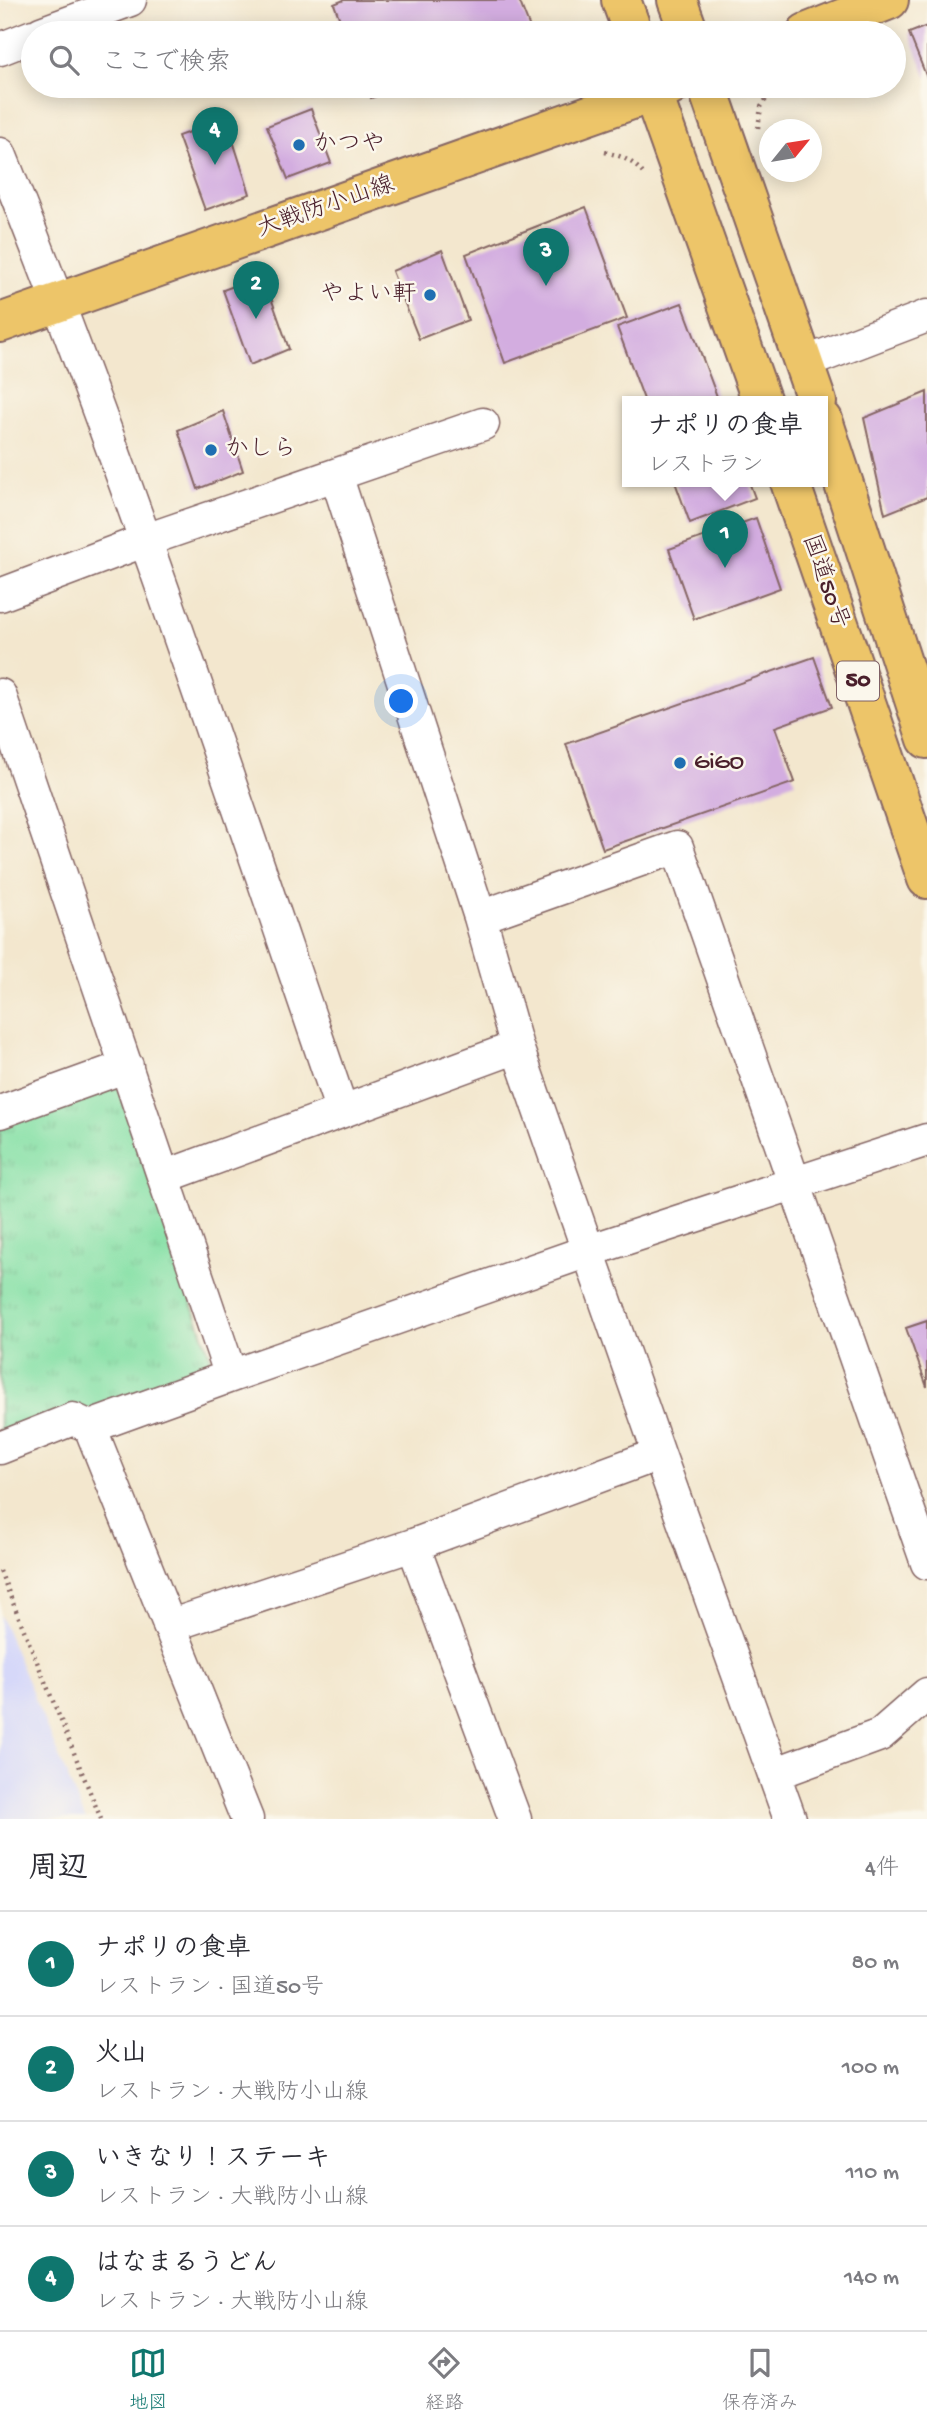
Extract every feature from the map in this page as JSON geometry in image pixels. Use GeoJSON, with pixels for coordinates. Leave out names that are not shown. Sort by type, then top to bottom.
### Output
{"type":"FeatureCollection","features":[{"type":"Feature","properties":{"kind":"main road"},"geometry":{"type":"LineString","coordinates":[[621,0],[629,21]]}},
{"type":"Feature","properties":{"kind":"main road"},"geometry":{"type":"LineString","coordinates":[[677,0],[684,21]]}},
{"type":"Feature","properties":{"kind":"main road"},"geometry":{"type":"LineString","coordinates":[[836,21],[889,0]]}},
{"type":"Feature","properties":{"kind":"main road","name":"大戦防小山線"},"geometry":{"type":"LineString","coordinates":[[0,323],[630,98]]}},
{"type":"Feature","properties":{"kind":"main road"},"geometry":{"type":"LineString","coordinates":[[661,98],[760,396]]}},
{"type":"Feature","properties":{"kind":"main road"},"geometry":{"type":"LineString","coordinates":[[710,98],[815,396]]}},
{"type":"Feature","properties":{"kind":"main road","name":"国道50号"},"geometry":{"type":"LineString","coordinates":[[828,435],[927,739]]}},
{"type":"Feature","properties":{"kind":"main road","name":"国道50号"},"geometry":{"type":"LineString","coordinates":[[792,487],[927,880]]}},
{"type":"Feature","properties":{"kind":"street"},"geometry":{"type":"LineString","coordinates":[[73,21],[130,0]]}},
{"type":"Feature","properties":{"kind":"street"},"geometry":{"type":"LineString","coordinates":[[0,49],[21,41]]}},
{"type":"Feature","properties":{"kind":"street"},"geometry":{"type":"LineString","coordinates":[[0,154],[60,302],[146,540],[342,1111]]}},
{"type":"Feature","properties":{"kind":"street"},"geometry":{"type":"LineString","coordinates":[[804,363],[927,316]]}},
{"type":"Feature","properties":{"kind":"street"},"geometry":{"type":"LineString","coordinates":[[0,595],[146,540],[483,425]]}},
{"type":"Feature","properties":{"kind":"street"},"geometry":{"type":"LineString","coordinates":[[336,475],[480,917],[517,1047],[790,1819]]}},
{"type":"Feature","properties":{"kind":"street"},"geometry":{"type":"LineString","coordinates":[[0,695],[231,1376]]}},
{"type":"Feature","properties":{"kind":"street"},"geometry":{"type":"LineString","coordinates":[[480,917],[677,847],[927,1563]]}},
{"type":"Feature","properties":{"kind":"street"},"geometry":{"type":"LineString","coordinates":[[164,1177],[517,1047]]}},
{"type":"Feature","properties":{"kind":"street"},"geometry":{"type":"LineString","coordinates":[[0,1112],[127,1066]]}},
{"type":"Feature","properties":{"kind":"street"},"geometry":{"type":"LineString","coordinates":[[90,1427],[588,1251],[927,1140]]}},
{"type":"Feature","properties":{"kind":"street"},"geometry":{"type":"LineString","coordinates":[[0,1448],[73,1419],[90,1427],[247,1819]]}},
{"type":"Feature","properties":{"kind":"street"},"geometry":{"type":"LineString","coordinates":[[169,1626],[413,1545],[659,1454]]}},
{"type":"Feature","properties":{"kind":"street"},"geometry":{"type":"LineString","coordinates":[[413,1545],[515,1819]]}},
{"type":"Feature","properties":{"kind":"street"},"geometry":{"type":"LineString","coordinates":[[774,1774],[880,1735],[927,1694]]}},
{"type":"Feature","properties":{"kind":"path"},"geometry":{"type":"LineString","coordinates":[[759,130],[761,107],[767,98]]}},
{"type":"Feature","properties":{"kind":"path"},"geometry":{"type":"LineString","coordinates":[[605,152],[621,156],[637,166],[645,176]]}},
{"type":"Feature","properties":{"kind":"path"},"geometry":{"type":"LineString","coordinates":[[0,1571],[101,1819]]}},
{"type":"Feature","properties":{"kind":"shaded area"},"geometry":{"type":"Polygon","coordinates":[[[0,1615],[85,1819],[0,1819],[0,1615]]]}},
{"type":"Feature","properties":{"kind":"green space"},"geometry":{"type":"Polygon","coordinates":[[[116,1082],[215,1370],[92,1413],[0,1436],[0,1125],[116,1082]]]}},
{"type":"Feature","properties":{"kind":"building"},"geometry":{"type":"Polygon","coordinates":[[[344,0],[519,0],[527,21],[340,21],[334,4],[344,0]]]}},
{"type":"Feature","properties":{"kind":"building"},"geometry":{"type":"Polygon","coordinates":[[[927,26],[927,78],[909,33],[927,26]]]}},
{"type":"Feature","properties":{"kind":"building","name":"かつや"},"geometry":{"type":"Polygon","coordinates":[[[311,109],[331,163],[288,179],[267,126],[311,109]]]}},
{"type":"Feature","properties":{"kind":"building"},"geometry":{"type":"Polygon","coordinates":[[[226,119],[250,194],[205,210],[178,136],[226,119]]]}},
{"type":"Feature","properties":{"kind":"building"},"geometry":{"type":"Polygon","coordinates":[[[586,207],[627,318],[505,363],[466,254],[586,207]]]}},
{"type":"Feature","properties":{"kind":"building","name":"やよい軒"},"geometry":{"type":"Polygon","coordinates":[[[442,250],[468,320],[419,339],[392,271],[442,250]]]}},
{"type":"Feature","properties":{"kind":"building"},"geometry":{"type":"Polygon","coordinates":[[[263,275],[289,349],[250,365],[223,290],[263,275]]]}},
{"type":"Feature","properties":{"kind":"building"},"geometry":{"type":"Polygon","coordinates":[[[682,303],[717,396],[643,396],[617,327],[682,303]]]}},
{"type":"Feature","properties":{"kind":"building"},"geometry":{"type":"Polygon","coordinates":[[[927,392],[927,497],[885,514],[864,418],[927,392]]]}},
{"type":"Feature","properties":{"kind":"building","name":"かしら"},"geometry":{"type":"Polygon","coordinates":[[[223,411],[243,471],[198,489],[178,430],[223,411]]]}},
{"type":"Feature","properties":{"kind":"building"},"geometry":{"type":"Polygon","coordinates":[[[677,487],[751,487],[755,498],[690,523],[677,487]]]}},
{"type":"Feature","properties":{"kind":"building"},"geometry":{"type":"Polygon","coordinates":[[[756,518],[780,588],[694,619],[669,549],[756,518]]]}},
{"type":"Feature","properties":{"kind":"building","name":"GiGO"},"geometry":{"type":"Polygon","coordinates":[[[814,657],[832,707],[775,727],[795,782],[603,849],[566,744],[814,657]]]}},
{"type":"Feature","properties":{"kind":"building"},"geometry":{"type":"Polygon","coordinates":[[[927,1321],[927,1387],[906,1328],[927,1321]]]}},
{"type":"Feature","properties":{"kind":"place","name":"かつや"},"geometry":{"type":"Point","coordinates":[299,145]}},
{"type":"Feature","properties":{"kind":"place","name":"はなまるうどん"},"geometry":{"type":"Point","coordinates":[215,165]}},
{"type":"Feature","properties":{"kind":"place","name":"いきなり！ステーキ"},"geometry":{"type":"Point","coordinates":[546,286]}},
{"type":"Feature","properties":{"kind":"place","name":"やよい軒"},"geometry":{"type":"Point","coordinates":[430,295]}},
{"type":"Feature","properties":{"kind":"place","name":"火山"},"geometry":{"type":"Point","coordinates":[256,319]}},
{"type":"Feature","properties":{"kind":"place","name":"かしら"},"geometry":{"type":"Point","coordinates":[211,450]}},
{"type":"Feature","properties":{"kind":"place","name":"ナポリの食卓"},"geometry":{"type":"Point","coordinates":[725,568]}},
{"type":"Feature","properties":{"kind":"place","name":"GiGO"},"geometry":{"type":"Point","coordinates":[680,763]}}]}
